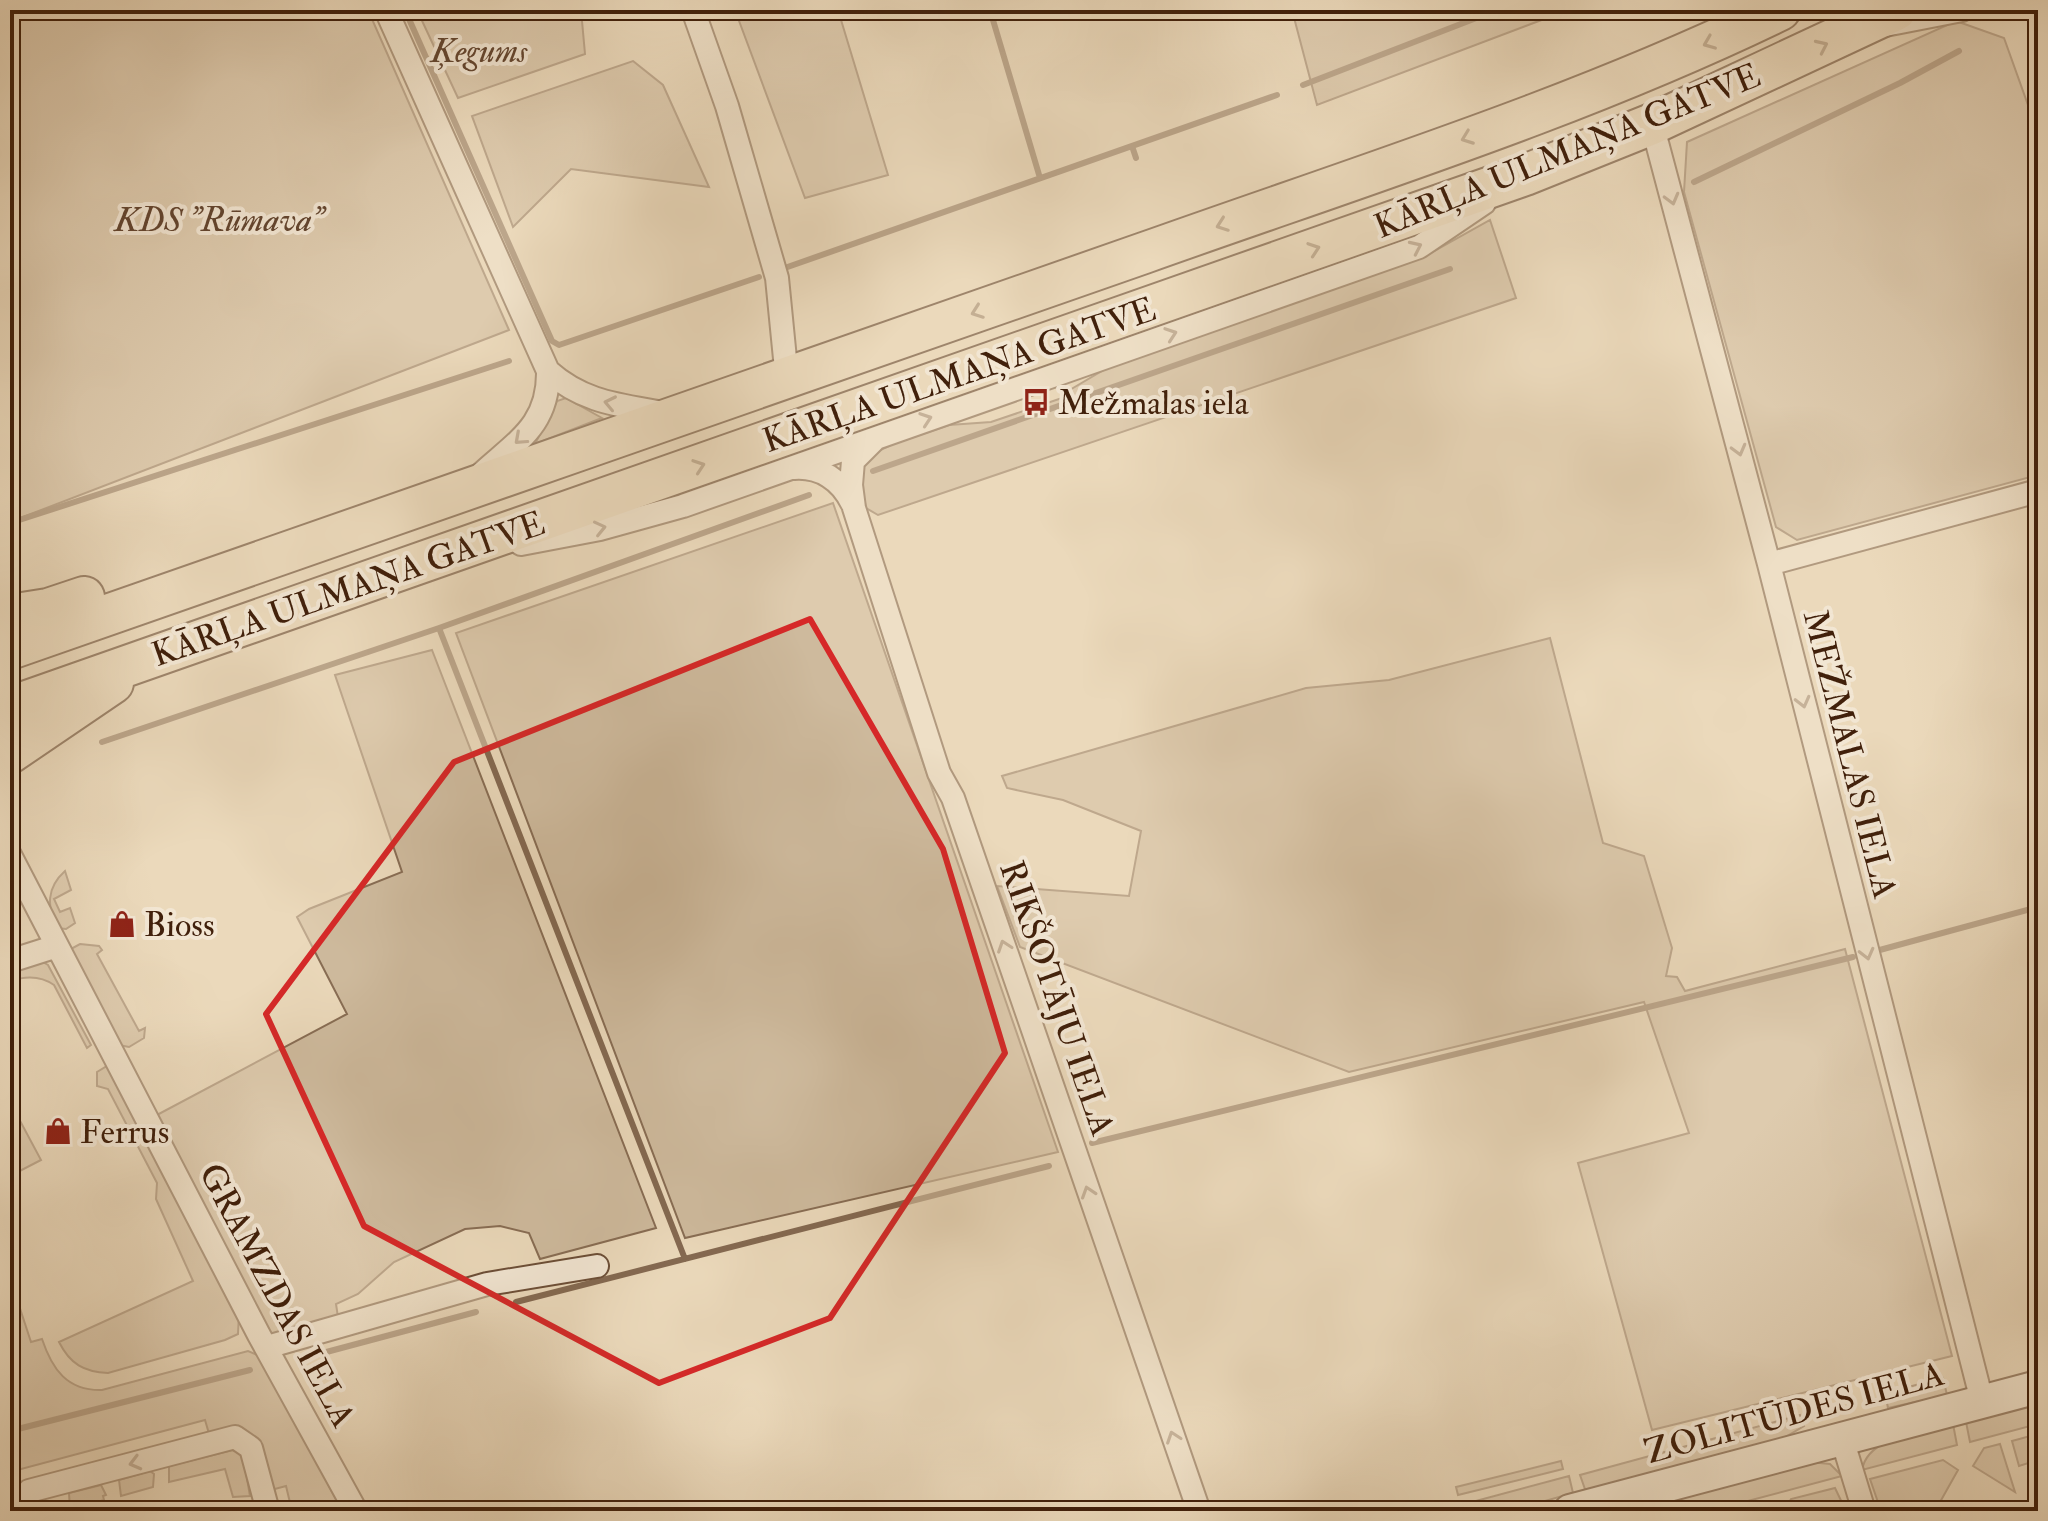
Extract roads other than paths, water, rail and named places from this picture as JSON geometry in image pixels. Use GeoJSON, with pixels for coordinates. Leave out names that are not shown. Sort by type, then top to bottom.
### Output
{"type":"FeatureCollection","features":[{"type":"Feature","properties":{"kind":"highway","name":"KĀRĻA ULMAŅA GATVE"},"geometry":{"type":"LineString","coordinates":[[10,649],[787,379],[1457,141],[1722,38],[1780,10]]}},
{"type":"Feature","properties":{"kind":"highway","name":"KĀRĻA ULMAŅA GATVE"},"geometry":{"type":"LineString","coordinates":[[10,707],[1525,175],[1652,124],[1896,10]]}},
{"type":"Feature","properties":{"kind":"highway"},"geometry":{"type":"LineString","coordinates":[[10,615],[48,609],[269,532],[303,528],[328,536]]}},
{"type":"Feature","properties":{"kind":"highway"},"geometry":{"type":"LineString","coordinates":[[10,753],[71,715],[149,657]]}},
{"type":"Feature","properties":{"kind":"street"},"geometry":{"type":"LineString","coordinates":[[386,10],[548,371],[549,397],[534,426],[461,492]]}},
{"type":"Feature","properties":{"kind":"street"},"geometry":{"type":"LineString","coordinates":[[693,10],[727,106],[777,278],[787,379]]}},
{"type":"Feature","properties":{"kind":"street"},"geometry":{"type":"LineString","coordinates":[[1860,29],[1962,10]]}},
{"type":"Feature","properties":{"kind":"street","name":"MEŽMALAS IELA"},"geometry":{"type":"LineString","coordinates":[[1652,124],[1769,564],[1982,1401]]}},
{"type":"Feature","properties":{"kind":"street"},"geometry":{"type":"LineString","coordinates":[[440,557],[600,529],[683,506],[1419,247],[1525,175]]}},
{"type":"Feature","properties":{"kind":"street"},"geometry":{"type":"LineString","coordinates":[[548,371],[570,391],[679,416]]}},
{"type":"Feature","properties":{"kind":"street"},"geometry":{"type":"LineString","coordinates":[[854,508],[851,485],[853,461],[865,445],[886,433]]}},
{"type":"Feature","properties":{"kind":"street"},"geometry":{"type":"LineString","coordinates":[[787,468],[809,468],[827,475],[846,491],[854,508]]}},
{"type":"Feature","properties":{"kind":"street"},"geometry":{"type":"LineString","coordinates":[[1769,564],[2038,491]]}},
{"type":"Feature","properties":{"kind":"street","name":"RIKŠOTĀJU IELA"},"geometry":{"type":"LineString","coordinates":[[854,508],[939,773],[953,798],[1199,1511]]}},
{"type":"Feature","properties":{"kind":"street","name":"GRAMZDAS IELA"},"geometry":{"type":"LineString","coordinates":[[10,855],[356,1511]]}},
{"type":"Feature","properties":{"kind":"street"},"geometry":{"type":"LineString","coordinates":[[10,961],[57,946]]}},
{"type":"Feature","properties":{"kind":"street"},"geometry":{"type":"LineString","coordinates":[[267,1347],[487,1284],[597,1266]]}},
{"type":"Feature","properties":{"kind":"street","name":"ZOLITŪDES IELA"},"geometry":{"type":"LineString","coordinates":[[1570,1511],[2038,1387]]}},
{"type":"Feature","properties":{"kind":"street"},"geometry":{"type":"LineString","coordinates":[[19,1511],[19,1503],[29,1491],[235,1437],[251,1448],[268,1511]]}},
{"type":"Feature","properties":{"kind":"street"},"geometry":{"type":"LineString","coordinates":[[1842,1439],[1864,1511]]}},
{"type":"Feature","properties":{"kind":"waterway"},"geometry":{"type":"LineString","coordinates":[[405,10],[552,341],[559,345],[759,277]]}},
{"type":"Feature","properties":{"kind":"waterway"},"geometry":{"type":"LineString","coordinates":[[990,10],[1040,178]]}},
{"type":"Feature","properties":{"kind":"waterway"},"geometry":{"type":"LineString","coordinates":[[1303,85],[1497,10]]}},
{"type":"Feature","properties":{"kind":"waterway"},"geometry":{"type":"LineString","coordinates":[[1694,182],[1900,83],[1959,51]]}},
{"type":"Feature","properties":{"kind":"waterway"},"geometry":{"type":"LineString","coordinates":[[779,270],[1277,95]]}},
{"type":"Feature","properties":{"kind":"waterway"},"geometry":{"type":"LineString","coordinates":[[1132,146],[1136,158]]}},
{"type":"Feature","properties":{"kind":"waterway"},"geometry":{"type":"LineString","coordinates":[[873,471],[1450,269]]}},
{"type":"Feature","properties":{"kind":"waterway"},"geometry":{"type":"LineString","coordinates":[[10,523],[509,361]]}},
{"type":"Feature","properties":{"kind":"waterway"},"geometry":{"type":"LineString","coordinates":[[102,742],[439,628],[809,495]]}},
{"type":"Feature","properties":{"kind":"waterway"},"geometry":{"type":"LineString","coordinates":[[439,628],[685,1259]]}},
{"type":"Feature","properties":{"kind":"waterway"},"geometry":{"type":"LineString","coordinates":[[1876,951],[2038,907]]}},
{"type":"Feature","properties":{"kind":"waterway"},"geometry":{"type":"LineString","coordinates":[[1092,1143],[1853,957]]}},
{"type":"Feature","properties":{"kind":"waterway"},"geometry":{"type":"LineString","coordinates":[[516,1302],[1049,1166]]}},
{"type":"Feature","properties":{"kind":"waterway"},"geometry":{"type":"LineString","coordinates":[[304,1358],[476,1312]]}},
{"type":"Feature","properties":{"kind":"waterway"},"geometry":{"type":"LineString","coordinates":[[10,1431],[250,1370]]}},
{"type":"Feature","properties":{"kind":"place","name":"Mežmalas iela"},"geometry":{"type":"Point","coordinates":[1036,402]}},
{"type":"Feature","properties":{"kind":"place","name":"Bioss"},"geometry":{"type":"Point","coordinates":[122,924]}},
{"type":"Feature","properties":{"kind":"place","name":"Ferrus"},"geometry":{"type":"Point","coordinates":[58,1131]}},
{"type":"Feature","properties":{"kind":"park label","name":"Ķegums"},"geometry":{"type":"Point","coordinates":[479,50]}},
{"type":"Feature","properties":{"kind":"park label","name":"KDS \"Rūmava\""},"geometry":{"type":"Point","coordinates":[219,219]}}]}
